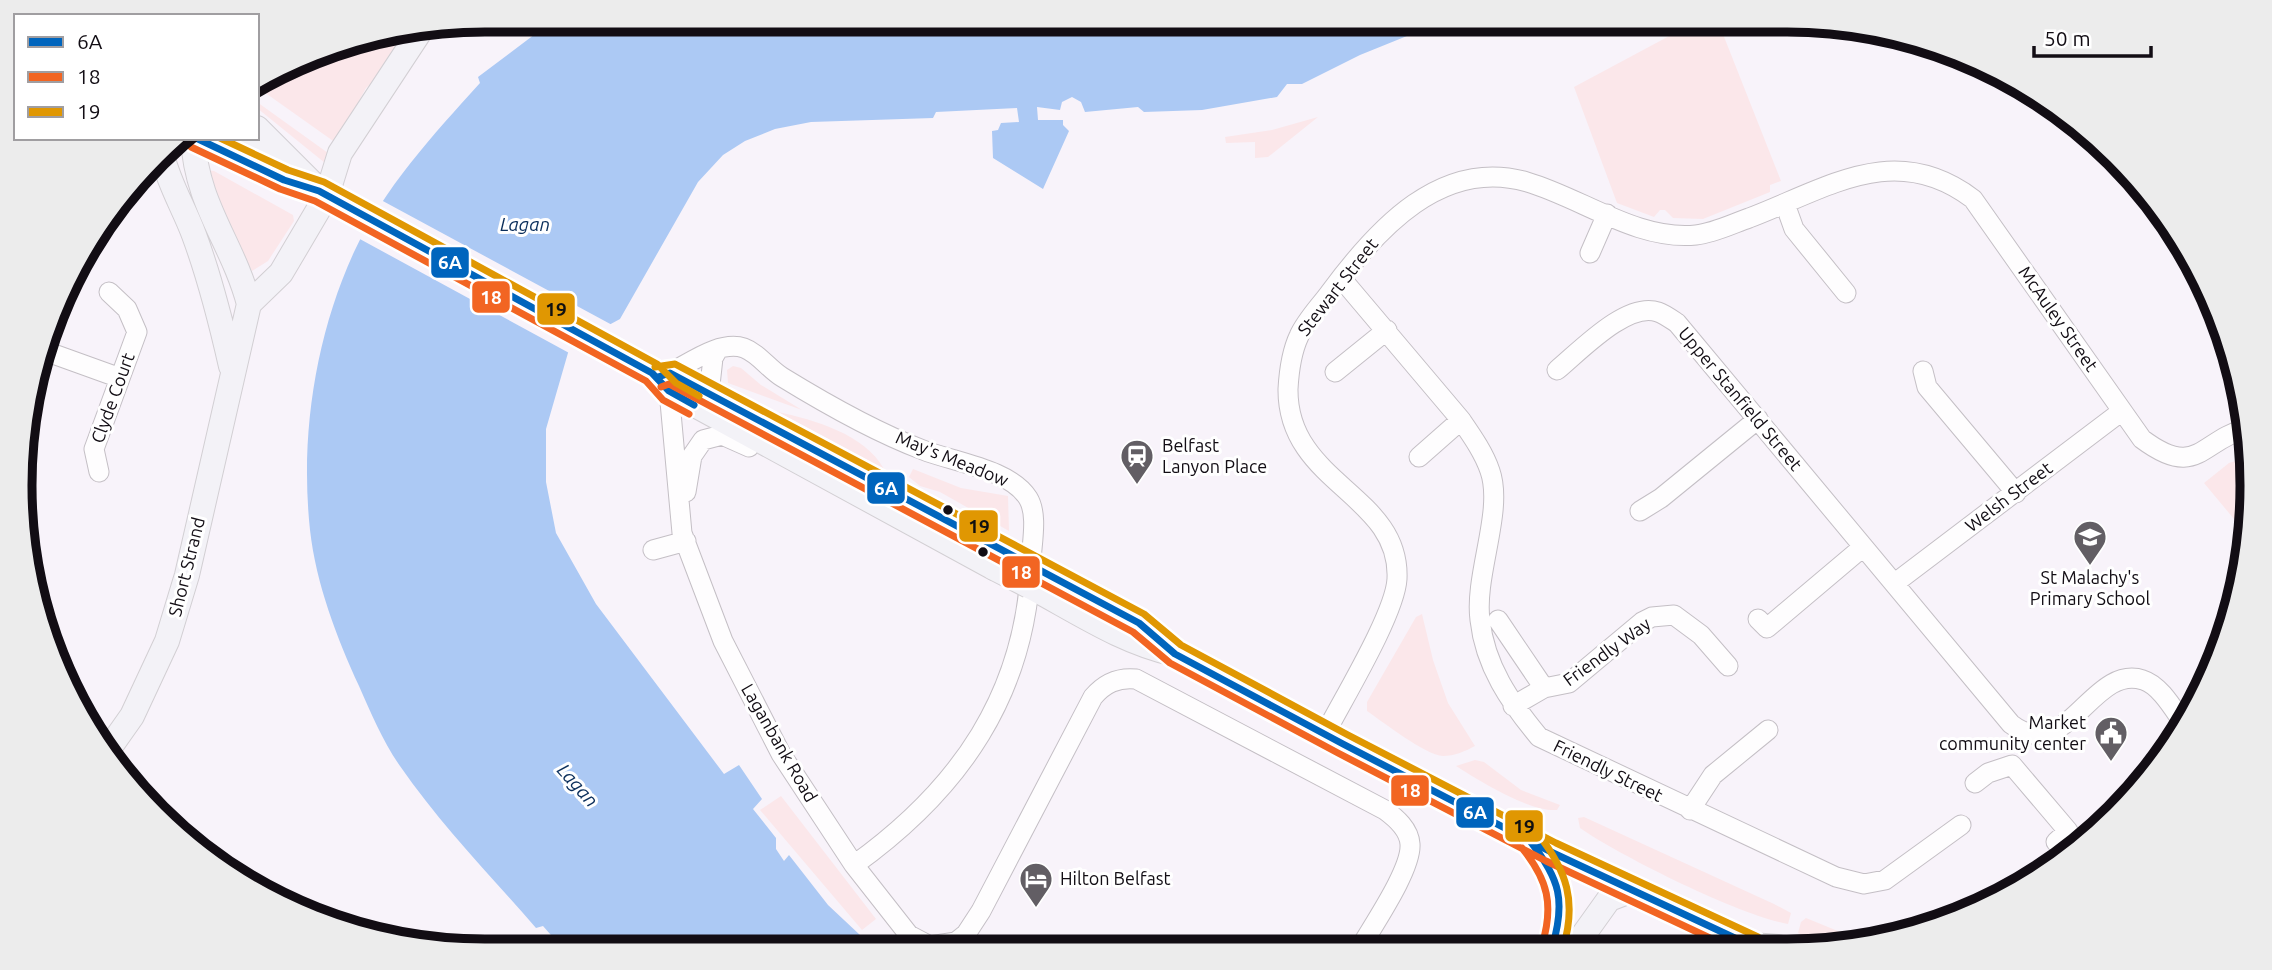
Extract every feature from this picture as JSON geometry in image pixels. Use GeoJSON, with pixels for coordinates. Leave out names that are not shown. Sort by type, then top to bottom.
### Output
{"type":"FeatureCollection","features":[{"type":"Feature","properties":{"kind":"main road"},"geometry":{"type":"LineString","coordinates":[[194,140],[194,165],[202,195],[242,279],[249,304],[281,273],[323,193],[340,153],[403,51],[415,37]]}},
{"type":"Feature","properties":{"kind":"main road"},"geometry":{"type":"LineString","coordinates":[[259,130],[323,193]]}},
{"type":"Feature","properties":{"kind":"main road"},"geometry":{"type":"LineString","coordinates":[[198,140],[284,180],[323,193],[666,380],[771,449],[999,560],[1139,623],[1175,654],[1302,722],[1630,891],[1736,939]]}},
{"type":"Feature","properties":{"kind":"main road"},"geometry":{"type":"LineString","coordinates":[[242,140],[261,153],[284,180]]}},
{"type":"Feature","properties":{"kind":"main road","name":"Short Strand"},"geometry":{"type":"LineString","coordinates":[[161,167],[194,234],[210,281],[232,370]]}},
{"type":"Feature","properties":{"kind":"main road","name":"Short Strand"},"geometry":{"type":"LineString","coordinates":[[113,743],[132,716],[167,641],[187,575],[249,304]]}},
{"type":"Feature","properties":{"kind":"main road"},"geometry":{"type":"LineString","coordinates":[[666,380],[709,394],[999,560]]}},
{"type":"Feature","properties":{"kind":"main road"},"geometry":{"type":"LineString","coordinates":[[1530,841],[1554,871],[1559,887],[1561,915],[1554,939]]}},
{"type":"Feature","properties":{"kind":"main road"},"geometry":{"type":"LineString","coordinates":[[1580,939],[1609,899],[1630,891]]}},
{"type":"Feature","properties":{"kind":"street","name":"Stewart Street"},"geometry":{"type":"LineString","coordinates":[[1325,734],[1388,611],[1397,579],[1392,548],[1381,526],[1368,509],[1323,471],[1304,450],[1291,417],[1289,375],[1292,353],[1300,333],[1341,278],[1386,226],[1413,204],[1454,182],[1476,177],[1527,182],[1634,224],[1685,236],[1727,226],[1870,172],[1918,170]]}},
{"type":"Feature","properties":{"kind":"street","name":"McAuley Street"},"geometry":{"type":"LineString","coordinates":[[1918,170],[1954,185],[1973,199],[2143,439],[2159,452],[2182,458],[2200,454],[2238,433]]}},
{"type":"Feature","properties":{"kind":"street"},"geometry":{"type":"LineString","coordinates":[[1785,204],[1794,229],[1846,293]]}},
{"type":"Feature","properties":{"kind":"street"},"geometry":{"type":"LineString","coordinates":[[1590,253],[1607,214]]}},
{"type":"Feature","properties":{"kind":"street","name":"Friendly Street"},"geometry":{"type":"LineString","coordinates":[[1341,278],[1387,330],[1478,445],[1492,479],[1492,503],[1479,596],[1480,620],[1496,677],[1513,706],[1539,737],[1836,877],[1864,884],[1885,880],[1961,825]]}},
{"type":"Feature","properties":{"kind":"street","name":"Clyde Court"},"geometry":{"type":"LineString","coordinates":[[99,472],[94,449],[137,332],[127,309],[109,292]]}},
{"type":"Feature","properties":{"kind":"street","name":"Upper Stanfield Street"},"geometry":{"type":"LineString","coordinates":[[1557,370],[1625,315],[1648,310],[1658,312],[1677,323],[2011,724],[2026,733],[2042,735],[2055,731],[2112,684],[2130,678],[2144,680],[2156,688],[2180,712]]}},
{"type":"Feature","properties":{"kind":"street"},"geometry":{"type":"LineString","coordinates":[[1335,372],[1387,330]]}},
{"type":"Feature","properties":{"kind":"street","name":"May's Meadow"},"geometry":{"type":"LineString","coordinates":[[666,380],[727,347],[744,349],[782,377],[891,435],[924,451],[997,475],[1024,492],[1032,510],[1027,606],[1017,651],[991,716],[946,786],[920,812],[854,865]]}},
{"type":"Feature","properties":{"kind":"street"},"geometry":{"type":"LineString","coordinates":[[709,394],[713,358],[717,352]]}},
{"type":"Feature","properties":{"kind":"street"},"geometry":{"type":"LineString","coordinates":[[51,354],[120,378]]}},
{"type":"Feature","properties":{"kind":"street"},"geometry":{"type":"LineString","coordinates":[[1923,371],[1927,387],[2016,493]]}},
{"type":"Feature","properties":{"kind":"street","name":"Laganbank Road"},"geometry":{"type":"LineString","coordinates":[[666,380],[684,537],[723,641],[781,754],[854,865],[909,935],[917,939]]}},
{"type":"Feature","properties":{"kind":"street","name":"Welsh Street"},"geometry":{"type":"LineString","coordinates":[[1895,583],[2122,411]]}},
{"type":"Feature","properties":{"kind":"street"},"geometry":{"type":"LineString","coordinates":[[1640,511],[1661,498],[1758,419]]}},
{"type":"Feature","properties":{"kind":"street"},"geometry":{"type":"LineString","coordinates":[[1419,457],[1461,421]]}},
{"type":"Feature","properties":{"kind":"street","name":"Laganbank Road"},"geometry":{"type":"LineString","coordinates":[[684,537],[688,473],[692,456],[703,440],[722,435],[752,448],[771,449]]}},
{"type":"Feature","properties":{"kind":"street"},"geometry":{"type":"LineString","coordinates":[[653,550],[684,537]]}},
{"type":"Feature","properties":{"kind":"street"},"geometry":{"type":"LineString","coordinates":[[1758,619],[1767,628],[1863,547]]}},
{"type":"Feature","properties":{"kind":"street","name":"Friendly Way"},"geometry":{"type":"LineString","coordinates":[[1513,706],[1544,688],[1569,683],[1653,617],[1674,615],[1701,635],[1728,666]]}},
{"type":"Feature","properties":{"kind":"street"},"geometry":{"type":"LineString","coordinates":[[1498,620],[1544,688]]}},
{"type":"Feature","properties":{"kind":"street","name":"Laganbank Road"},"geometry":{"type":"LineString","coordinates":[[960,939],[981,911],[1093,697],[1103,685],[1125,678],[1136,679],[1385,810],[1403,826],[1410,843],[1406,864],[1365,939]]}},
{"type":"Feature","properties":{"kind":"street"},"geometry":{"type":"LineString","coordinates":[[1690,810],[1713,775],[1768,730]]}},
{"type":"Feature","properties":{"kind":"street"},"geometry":{"type":"LineString","coordinates":[[1975,783],[1988,773],[2012,765],[2068,831],[2056,842]]}},
{"type":"Feature","properties":{"kind":"shaded area"},"geometry":{"type":"Polygon","coordinates":[[[1677,32],[1722,32],[1781,181],[1770,185],[1770,192],[1703,219],[1673,218],[1665,210],[1660,210],[1654,217],[1617,203],[1574,87],[1677,32]]]}},
{"type":"Feature","properties":{"kind":"shaded area"},"geometry":{"type":"Polygon","coordinates":[[[396,40],[397,43],[386,60],[383,73],[366,88],[336,143],[261,90],[311,66],[396,40]]]}},
{"type":"Feature","properties":{"kind":"shaded area"},"geometry":{"type":"Polygon","coordinates":[[[259,103],[328,153],[325,163],[259,110],[259,103]]]}},
{"type":"Feature","properties":{"kind":"shaded area"},"geometry":{"type":"Polygon","coordinates":[[[1318,117],[1268,157],[1255,158],[1255,142],[1226,143],[1225,137],[1272,130],[1318,117]]]}},
{"type":"Feature","properties":{"kind":"shaded area"},"geometry":{"type":"Polygon","coordinates":[[[206,170],[214,171],[293,215],[294,221],[268,261],[252,271],[212,195],[206,170]]]}},
{"type":"Feature","properties":{"kind":"shaded area"},"geometry":{"type":"Polygon","coordinates":[[[733,366],[741,368],[761,385],[802,410],[728,383],[727,370],[733,366]]]}},
{"type":"Feature","properties":{"kind":"shaded area"},"geometry":{"type":"Polygon","coordinates":[[[778,412],[822,424],[852,438],[864,446],[884,469],[778,412]]]}},
{"type":"Feature","properties":{"kind":"shaded area"},"geometry":{"type":"Polygon","coordinates":[[[2240,460],[2239,525],[2204,483],[2229,463],[2240,460]]]}},
{"type":"Feature","properties":{"kind":"shaded area"},"geometry":{"type":"Polygon","coordinates":[[[913,469],[961,488],[1008,496],[1009,531],[940,492],[920,486],[909,477],[913,469]]]}},
{"type":"Feature","properties":{"kind":"shaded area"},"geometry":{"type":"Polygon","coordinates":[[[1422,614],[1433,660],[1448,703],[1475,746],[1451,755],[1443,756],[1426,750],[1367,711],[1367,702],[1416,617],[1422,614]]]}},
{"type":"Feature","properties":{"kind":"shaded area"},"geometry":{"type":"Polygon","coordinates":[[[1475,760],[1484,762],[1521,790],[1560,805],[1557,810],[1546,809],[1519,801],[1456,766],[1475,760]]]}},
{"type":"Feature","properties":{"kind":"shaded area"},"geometry":{"type":"Polygon","coordinates":[[[781,796],[876,919],[862,930],[760,810],[781,796]]]}},
{"type":"Feature","properties":{"kind":"shaded area"},"geometry":{"type":"Polygon","coordinates":[[[1584,817],[1774,904],[1791,913],[1788,924],[1741,910],[1651,869],[1580,828],[1578,818],[1584,817]]]}},
{"type":"Feature","properties":{"kind":"shaded area"},"geometry":{"type":"Polygon","coordinates":[[[1806,918],[1847,935],[1809,938],[1798,933],[1801,922],[1806,918]]]}},
{"type":"Feature","properties":{"kind":"water","name":"Lagan"},"geometry":{"type":"Polygon","coordinates":[[[538,32],[1417,32],[1360,55],[1302,84],[1287,84],[1277,97],[1202,110],[1144,112],[1138,107],[1085,112],[1081,102],[1072,97],[1062,102],[1060,110],[1037,107],[1038,120],[1063,120],[1063,125],[1069,131],[1043,189],[993,158],[992,131],[998,130],[1001,123],[1019,122],[1017,108],[936,112],[933,118],[811,122],[775,129],[745,141],[723,155],[698,182],[620,319],[570,346],[546,429],[546,482],[556,533],[596,604],[724,774],[739,765],[762,799],[753,809],[776,838],[776,849],[784,861],[789,855],[828,905],[864,939],[554,939],[543,926],[536,928],[448,829],[400,766],[373,717],[328,610],[313,550],[307,495],[307,459],[314,388],[329,318],[366,228],[427,142],[480,83],[478,77],[538,32]]]}},
{"type":"Feature","properties":{"kind":"pier"},"geometry":{"type":"Polygon","coordinates":[[[381,200],[614,326],[573,348],[571,354],[358,238],[381,200]]]}},
{"type":"Feature","properties":{"kind":"transit line","name":"6A"},"geometry":{"type":"LineString","coordinates":[[200,140],[284,180],[319,191],[652,373],[669,391],[694,405]]}},
{"type":"Feature","properties":{"kind":"transit line","name":"19"},"geometry":{"type":"LineString","coordinates":[[224,140],[288,170],[324,182],[657,364],[676,383],[699,396]]}},
{"type":"Feature","properties":{"kind":"transit line","name":"18"},"geometry":{"type":"LineString","coordinates":[[191,147],[280,189],[315,201],[646,381],[663,400],[689,414]]}},
{"type":"Feature","properties":{"kind":"transit line","name":"19"},"geometry":{"type":"LineString","coordinates":[[655,367],[675,364],[1144,614],[1181,645],[1348,735],[1556,843],[1758,937]]}},
{"type":"Feature","properties":{"kind":"transit line","name":"6A"},"geometry":{"type":"LineString","coordinates":[[658,377],[670,373],[1139,623],[1175,654],[1343,744],[1551,852],[1737,939]]}},
{"type":"Feature","properties":{"kind":"transit line","name":"18"},"geometry":{"type":"LineString","coordinates":[[661,387],[669,384],[1133,632],[1170,663],[1338,753],[1546,861],[1712,939]]}},
{"type":"Feature","properties":{"kind":"transit line","name":"19"},"geometry":{"type":"LineString","coordinates":[[1538,834],[1556,861],[1567,888],[1569,916],[1565,939]]}},
{"type":"Feature","properties":{"kind":"transit line","name":"6A"},"geometry":{"type":"LineString","coordinates":[[1530,841],[1548,867],[1558,891],[1559,917],[1554,939]]}},
{"type":"Feature","properties":{"kind":"transit line","name":"18"},"geometry":{"type":"LineString","coordinates":[[1522,848],[1538,871],[1546,894],[1548,917],[1544,939]]}},
{"type":"Feature","properties":{"kind":"place","name":"Belfast Lanyon Place"},"geometry":{"type":"Point","coordinates":[1137,486]}},
{"type":"Feature","properties":{"kind":"place","name":"St Malachy's Primary School"},"geometry":{"type":"Point","coordinates":[2090,567]}},
{"type":"Feature","properties":{"kind":"place","name":"Market community center"},"geometry":{"type":"Point","coordinates":[2111,763]}},
{"type":"Feature","properties":{"kind":"place","name":"Hilton Belfast"},"geometry":{"type":"Point","coordinates":[1036,909]}}]}
